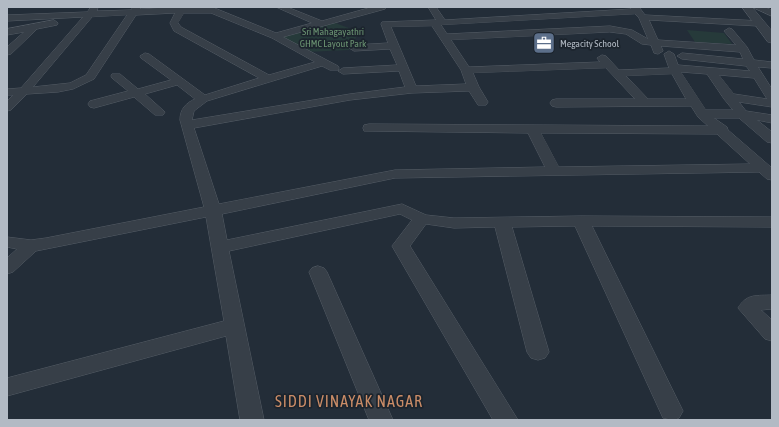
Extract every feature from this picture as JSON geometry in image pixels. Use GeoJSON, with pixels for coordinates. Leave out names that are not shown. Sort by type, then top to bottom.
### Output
{"type":"FeatureCollection","features":[{"type":"Feature","properties":{"kind":"street"},"geometry":{"type":"LineString","coordinates":[[7,52],[55,7]]}},
{"type":"Feature","properties":{"kind":"street"},"geometry":{"type":"LineString","coordinates":[[280,7],[320,23]]}},
{"type":"Feature","properties":{"kind":"street"},"geometry":{"type":"LineString","coordinates":[[346,7],[379,21],[439,23],[484,15],[543,16],[591,10],[693,12],[700,20]]}},
{"type":"Feature","properties":{"kind":"street"},"geometry":{"type":"LineString","coordinates":[[275,36],[382,7]]}},
{"type":"Feature","properties":{"kind":"street"},"geometry":{"type":"LineString","coordinates":[[432,7],[445,37],[466,70],[473,87],[482,102]]}},
{"type":"Feature","properties":{"kind":"street"},"geometry":{"type":"LineString","coordinates":[[533,7],[558,31]]}},
{"type":"Feature","properties":{"kind":"street"},"geometry":{"type":"LineString","coordinates":[[747,7],[752,29]]}},
{"type":"Feature","properties":{"kind":"street"},"geometry":{"type":"LineString","coordinates":[[758,7],[772,13]]}},
{"type":"Feature","properties":{"kind":"street"},"geometry":{"type":"LineString","coordinates":[[182,8],[174,23],[176,29],[268,79]]}},
{"type":"Feature","properties":{"kind":"street"},"geometry":{"type":"LineString","coordinates":[[7,18],[136,9],[204,9],[219,12],[275,36],[338,70],[402,68]]}},
{"type":"Feature","properties":{"kind":"street"},"geometry":{"type":"LineString","coordinates":[[7,92],[58,89],[74,86],[90,77],[136,9]]}},
{"type":"Feature","properties":{"kind":"street"},"geometry":{"type":"LineString","coordinates":[[638,11],[666,18],[728,21],[770,36]]}},
{"type":"Feature","properties":{"kind":"street"},"geometry":{"type":"LineString","coordinates":[[638,11],[659,52],[772,65]]}},
{"type":"Feature","properties":{"kind":"street"},"geometry":{"type":"LineString","coordinates":[[7,32],[66,21],[90,12]]}},
{"type":"Feature","properties":{"kind":"street"},"geometry":{"type":"LineString","coordinates":[[7,107],[24,91],[90,12]]}},
{"type":"Feature","properties":{"kind":"street"},"geometry":{"type":"LineString","coordinates":[[721,12],[728,21]]}},
{"type":"Feature","properties":{"kind":"street"},"geometry":{"type":"LineString","coordinates":[[666,18],[671,27],[722,31],[752,29]]}},
{"type":"Feature","properties":{"kind":"street"},"geometry":{"type":"LineString","coordinates":[[379,21],[394,46],[412,90]]}},
{"type":"Feature","properties":{"kind":"street"},"geometry":{"type":"LineString","coordinates":[[445,37],[558,31],[621,30],[629,32],[645,42],[744,49]]}},
{"type":"Feature","properties":{"kind":"street"},"geometry":{"type":"LineString","coordinates":[[722,31],[744,49],[750,63],[772,98]]}},
{"type":"Feature","properties":{"kind":"street"},"geometry":{"type":"LineString","coordinates":[[675,33],[681,45]]}},
{"type":"Feature","properties":{"kind":"street"},"geometry":{"type":"LineString","coordinates":[[354,48],[394,46]]}},
{"type":"Feature","properties":{"kind":"street"},"geometry":{"type":"LineString","coordinates":[[669,54],[675,70],[702,114],[722,130],[767,172]]}},
{"type":"Feature","properties":{"kind":"street"},"geometry":{"type":"LineString","coordinates":[[145,56],[203,98]]}},
{"type":"Feature","properties":{"kind":"street"},"geometry":{"type":"LineString","coordinates":[[601,56],[645,102]]}},
{"type":"Feature","properties":{"kind":"street"},"geometry":{"type":"LineString","coordinates":[[252,420],[213,210],[185,118],[185,112],[203,98],[324,62]]}},
{"type":"Feature","properties":{"kind":"street"},"geometry":{"type":"LineString","coordinates":[[466,70],[609,65]]}},
{"type":"Feature","properties":{"kind":"street"},"geometry":{"type":"LineString","coordinates":[[617,73],[710,70],[757,75]]}},
{"type":"Feature","properties":{"kind":"street"},"geometry":{"type":"LineString","coordinates":[[710,70],[728,97],[742,114],[772,139]]}},
{"type":"Feature","properties":{"kind":"street"},"geometry":{"type":"LineString","coordinates":[[116,76],[159,112]]}},
{"type":"Feature","properties":{"kind":"street"},"geometry":{"type":"LineString","coordinates":[[94,104],[180,81]]}},
{"type":"Feature","properties":{"kind":"street"},"geometry":{"type":"LineString","coordinates":[[187,125],[350,97],[412,90],[473,87]]}},
{"type":"Feature","properties":{"kind":"street"},"geometry":{"type":"LineString","coordinates":[[728,97],[772,103]]}},
{"type":"Feature","properties":{"kind":"street"},"geometry":{"type":"LineString","coordinates":[[556,103],[694,102]]}},
{"type":"Feature","properties":{"kind":"street"},"geometry":{"type":"LineString","coordinates":[[702,114],[742,114],[772,118]]}},
{"type":"Feature","properties":{"kind":"street"},"geometry":{"type":"LineString","coordinates":[[369,128],[722,130]]}},
{"type":"Feature","properties":{"kind":"street"},"geometry":{"type":"LineString","coordinates":[[533,129],[554,171]]}},
{"type":"Feature","properties":{"kind":"street"},"geometry":{"type":"LineString","coordinates":[[7,242],[31,246],[395,174],[554,171],[767,172]]}},
{"type":"Feature","properties":{"kind":"street"},"geometry":{"type":"LineString","coordinates":[[220,247],[402,209],[422,219],[454,223],[581,221],[772,222]]}},
{"type":"Feature","properties":{"kind":"street"},"geometry":{"type":"LineString","coordinates":[[422,219],[401,246],[506,420]]}},
{"type":"Feature","properties":{"kind":"street"},"geometry":{"type":"LineString","coordinates":[[581,221],[671,411]]}},
{"type":"Feature","properties":{"kind":"street"},"geometry":{"type":"LineString","coordinates":[[502,222],[538,352]]}},
{"type":"Feature","properties":{"kind":"street"},"geometry":{"type":"LineString","coordinates":[[7,268],[31,246]]}},
{"type":"Feature","properties":{"kind":"street"},"geometry":{"type":"LineString","coordinates":[[318,272],[381,420]]}},
{"type":"Feature","properties":{"kind":"street"},"geometry":{"type":"LineString","coordinates":[[772,302],[752,303],[748,308],[772,333]]}},
{"type":"Feature","properties":{"kind":"street"},"geometry":{"type":"LineString","coordinates":[[7,387],[234,326]]}},
{"type":"Feature","properties":{"kind":"green space","name":"Sri Mahagayathri GHMC Layout Park"},"geometry":{"type":"Polygon","coordinates":[[[333,22],[359,32],[349,50],[306,52],[281,36],[333,22]]]}},
{"type":"Feature","properties":{"kind":"green space"},"geometry":{"type":"Polygon","coordinates":[[[687,30],[724,33],[732,44],[695,42],[687,30]]]}},
{"type":"Feature","properties":{"kind":"place","name":"Megacity School"},"geometry":{"type":"Point","coordinates":[544,43]}},
{"type":"Feature","properties":{"kind":"district","name":"SIDDI VINAYAK NAGAR"},"geometry":{"type":"Point","coordinates":[349,401]}}]}
